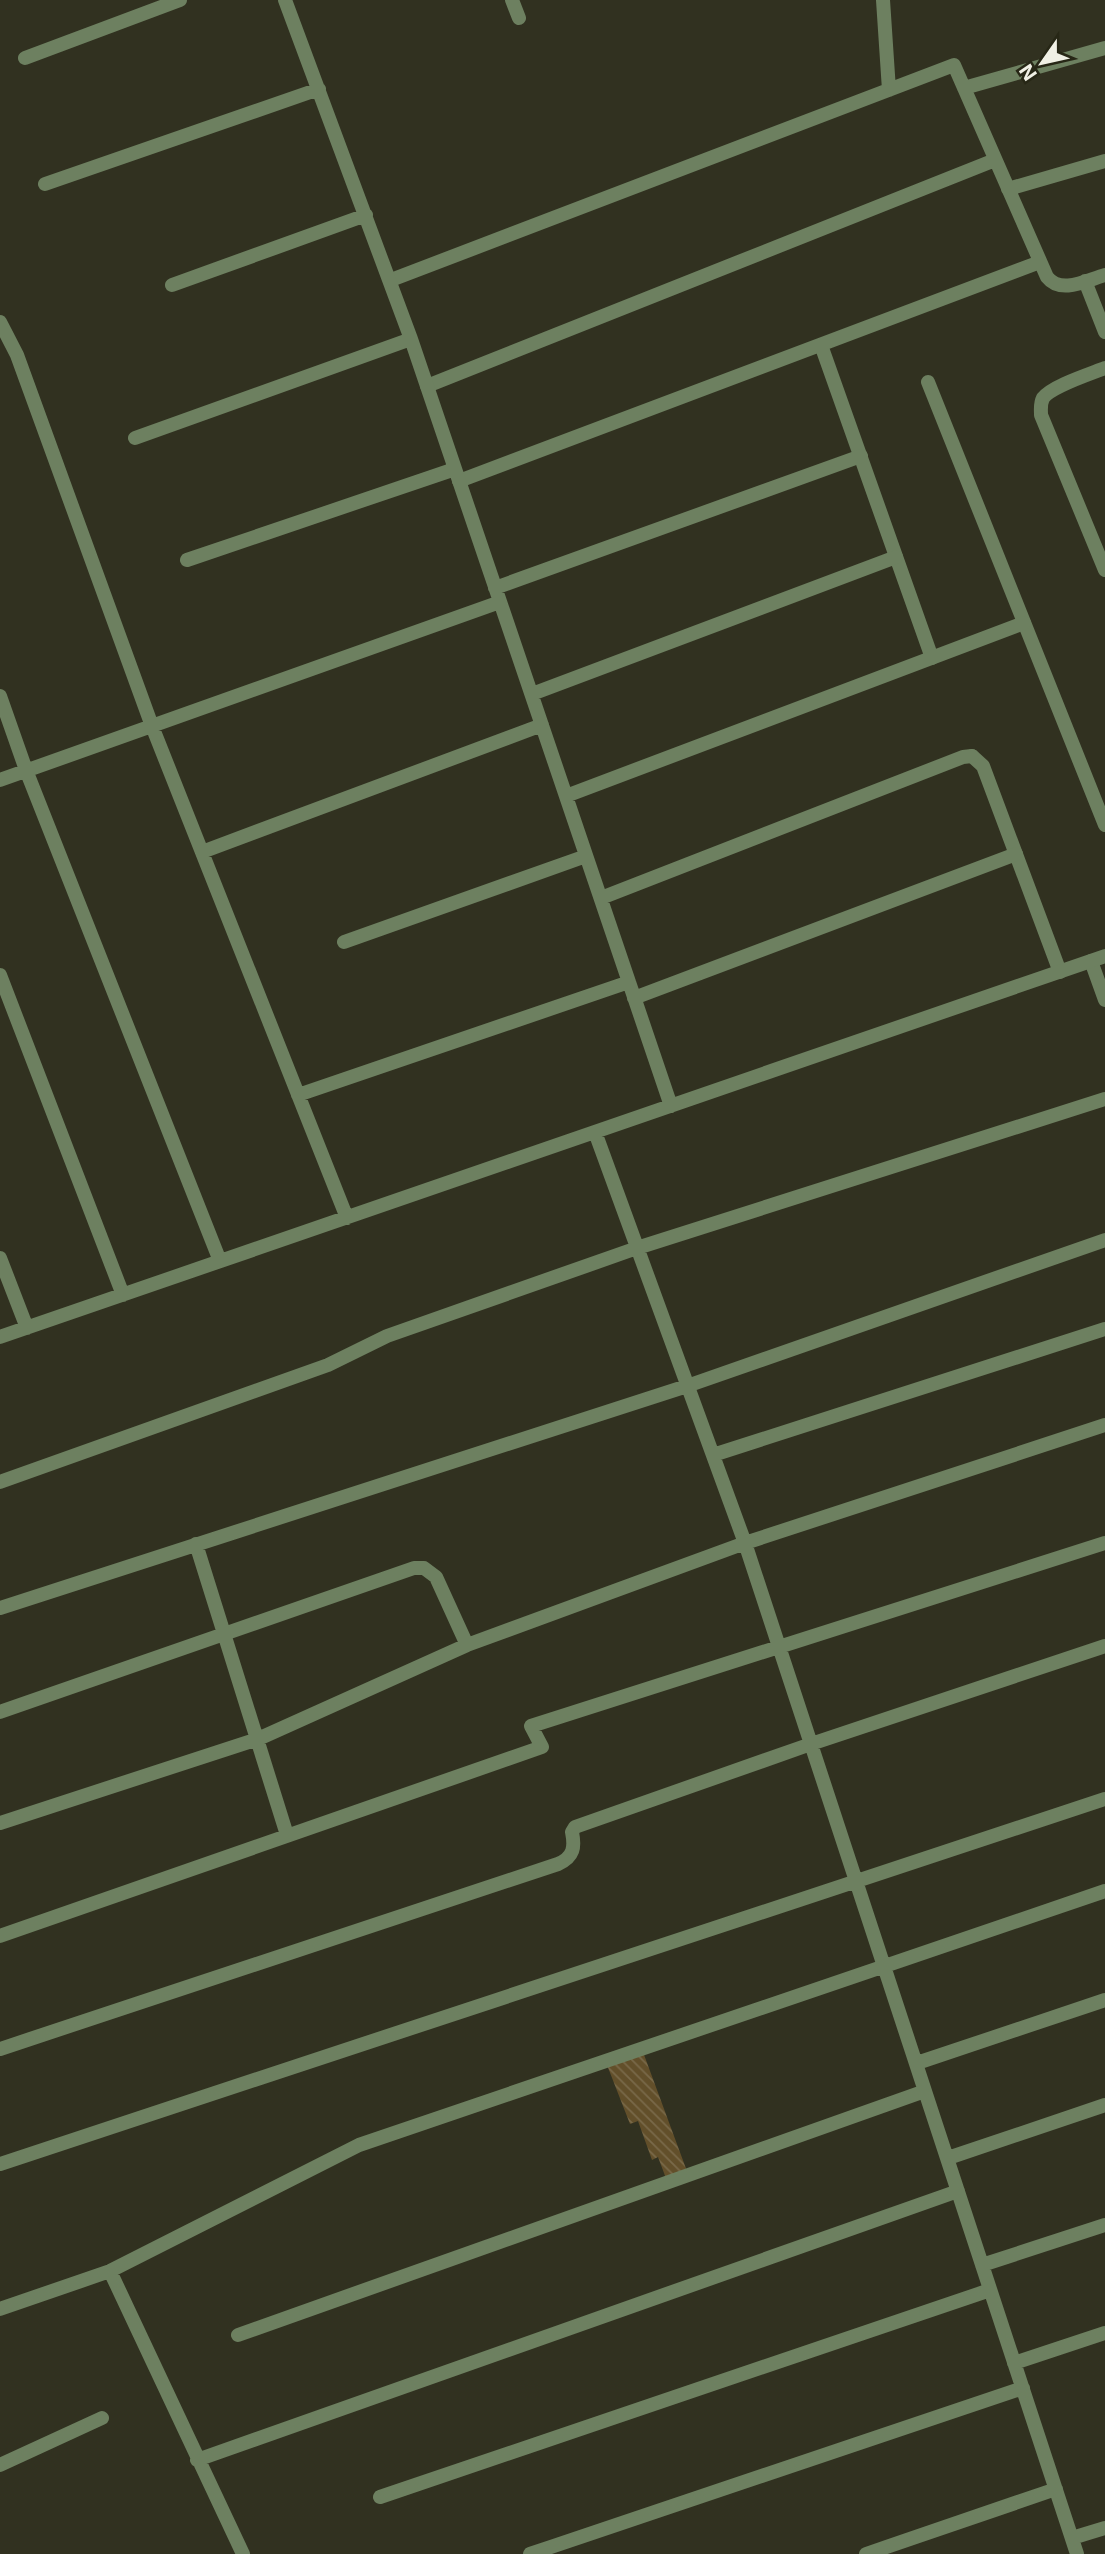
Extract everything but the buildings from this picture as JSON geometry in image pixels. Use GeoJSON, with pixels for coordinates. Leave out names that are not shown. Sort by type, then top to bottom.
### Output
{"type":"FeatureCollection","features":[{"type":"Feature","properties":{"kind":"street"},"geometry":{"type":"LineString","coordinates":[[25,58],[180,0]]}},
{"type":"Feature","properties":{"kind":"street"},"geometry":{"type":"LineString","coordinates":[[285,0],[391,280],[671,1106]]}},
{"type":"Feature","properties":{"kind":"street"},"geometry":{"type":"LineString","coordinates":[[513,0],[519,18]]}},
{"type":"Feature","properties":{"kind":"street"},"geometry":{"type":"LineString","coordinates":[[883,0],[889,90]]}},
{"type":"Feature","properties":{"kind":"street"},"geometry":{"type":"LineString","coordinates":[[964,88],[1105,48]]}},
{"type":"Feature","properties":{"kind":"street"},"geometry":{"type":"LineString","coordinates":[[391,280],[954,65],[1052,284],[1060,287],[1105,275]]}},
{"type":"Feature","properties":{"kind":"street"},"geometry":{"type":"LineString","coordinates":[[45,184],[319,89]]}},
{"type":"Feature","properties":{"kind":"street"},"geometry":{"type":"LineString","coordinates":[[427,386],[995,160]]}},
{"type":"Feature","properties":{"kind":"street"},"geometry":{"type":"LineString","coordinates":[[1008,189],[1105,161]]}},
{"type":"Feature","properties":{"kind":"street"},"geometry":{"type":"LineString","coordinates":[[172,285],[366,215]]}},
{"type":"Feature","properties":{"kind":"street"},"geometry":{"type":"LineString","coordinates":[[187,560],[457,475],[821,345],[1040,262]]}},
{"type":"Feature","properties":{"kind":"street"},"geometry":{"type":"LineString","coordinates":[[1085,281],[1105,332]]}},
{"type":"Feature","properties":{"kind":"street"},"geometry":{"type":"LineString","coordinates":[[0,322],[17,355],[152,726],[347,1218]]}},
{"type":"Feature","properties":{"kind":"street"},"geometry":{"type":"LineString","coordinates":[[135,438],[411,339]]}},
{"type":"Feature","properties":{"kind":"street"},"geometry":{"type":"LineString","coordinates":[[821,345],[932,658]]}},
{"type":"Feature","properties":{"kind":"street"},"geometry":{"type":"LineString","coordinates":[[1105,368],[1052,391],[1044,396],[1040,405],[1041,415],[1105,570]]}},
{"type":"Feature","properties":{"kind":"street"},"geometry":{"type":"LineString","coordinates":[[928,382],[1105,825]]}},
{"type":"Feature","properties":{"kind":"street"},"geometry":{"type":"LineString","coordinates":[[495,588],[861,456]]}},
{"type":"Feature","properties":{"kind":"street"},"geometry":{"type":"LineString","coordinates":[[532,694],[896,557]]}},
{"type":"Feature","properties":{"kind":"street"},"geometry":{"type":"LineString","coordinates":[[0,780],[500,602]]}},
{"type":"Feature","properties":{"kind":"street"},"geometry":{"type":"LineString","coordinates":[[566,796],[1024,623]]}},
{"type":"Feature","properties":{"kind":"street"},"geometry":{"type":"LineString","coordinates":[[0,696],[26,770],[220,1261]]}},
{"type":"Feature","properties":{"kind":"street"},"geometry":{"type":"LineString","coordinates":[[202,852],[542,725]]}},
{"type":"Feature","properties":{"kind":"street"},"geometry":{"type":"LineString","coordinates":[[601,898],[963,757],[972,757],[983,766],[1060,972]]}},
{"type":"Feature","properties":{"kind":"street"},"geometry":{"type":"LineString","coordinates":[[634,998],[1016,854]]}},
{"type":"Feature","properties":{"kind":"street"},"geometry":{"type":"LineString","coordinates":[[344,942],[586,856]]}},
{"type":"Feature","properties":{"kind":"street"},"geometry":{"type":"LineString","coordinates":[[0,1338],[1098,958],[1105,1000]]}},
{"type":"Feature","properties":{"kind":"street"},"geometry":{"type":"LineString","coordinates":[[0,975],[123,1295]]}},
{"type":"Feature","properties":{"kind":"street"},"geometry":{"type":"LineString","coordinates":[[298,1096],[629,982]]}},
{"type":"Feature","properties":{"kind":"street"},"geometry":{"type":"LineString","coordinates":[[0,1482],[328,1365],[387,1335],[637,1248],[1105,1099]]}},
{"type":"Feature","properties":{"kind":"street"},"geometry":{"type":"LineString","coordinates":[[595,1132],[745,1543],[1077,2554]]}},
{"type":"Feature","properties":{"kind":"street"},"geometry":{"type":"LineString","coordinates":[[0,1608],[687,1386],[1105,1240]]}},
{"type":"Feature","properties":{"kind":"street"},"geometry":{"type":"LineString","coordinates":[[0,1258],[27,1328]]}},
{"type":"Feature","properties":{"kind":"street"},"geometry":{"type":"LineString","coordinates":[[713,1455],[1105,1329]]}},
{"type":"Feature","properties":{"kind":"street"},"geometry":{"type":"LineString","coordinates":[[0,1823],[258,1739],[467,1645],[745,1543],[1105,1425]]}},
{"type":"Feature","properties":{"kind":"street"},"geometry":{"type":"LineString","coordinates":[[0,1936],[542,1747],[531,1726],[1105,1543]]}},
{"type":"Feature","properties":{"kind":"street"},"geometry":{"type":"LineString","coordinates":[[196,1544],[287,1835]]}},
{"type":"Feature","properties":{"kind":"street"},"geometry":{"type":"LineString","coordinates":[[0,1712],[225,1636],[414,1568],[424,1568],[436,1577],[467,1645]]}},
{"type":"Feature","properties":{"kind":"street"},"geometry":{"type":"LineString","coordinates":[[0,2049],[558,1864],[571,1855],[575,1846],[572,1832],[575,1827],[811,1744],[1105,1646]]}},
{"type":"Feature","properties":{"kind":"street"},"geometry":{"type":"LineString","coordinates":[[0,2164],[1105,1799]]}},
{"type":"Feature","properties":{"kind":"street"},"geometry":{"type":"LineString","coordinates":[[0,2309],[110,2271],[359,2145],[1105,1891]]}},
{"type":"Feature","properties":{"kind":"street"},"geometry":{"type":"LineString","coordinates":[[916,2063],[1105,2000]]}},
{"type":"Feature","properties":{"kind":"street"},"geometry":{"type":"LineString","coordinates":[[238,2335],[925,2091]]}},
{"type":"Feature","properties":{"kind":"street"},"geometry":{"type":"LineString","coordinates":[[948,2158],[1105,2105]]}},
{"type":"Feature","properties":{"kind":"street"},"geometry":{"type":"LineString","coordinates":[[197,2460],[958,2191]]}},
{"type":"Feature","properties":{"kind":"street"},"geometry":{"type":"LineString","coordinates":[[982,2265],[1105,2225]]}},
{"type":"Feature","properties":{"kind":"street"},"geometry":{"type":"LineString","coordinates":[[110,2271],[243,2554]]}},
{"type":"Feature","properties":{"kind":"street"},"geometry":{"type":"LineString","coordinates":[[380,2497],[990,2290]]}},
{"type":"Feature","properties":{"kind":"street"},"geometry":{"type":"LineString","coordinates":[[1014,2363],[1105,2333]]}},
{"type":"Feature","properties":{"kind":"street"},"geometry":{"type":"LineString","coordinates":[[530,2554],[1023,2388]]}},
{"type":"Feature","properties":{"kind":"street"},"geometry":{"type":"LineString","coordinates":[[0,2465],[102,2418]]}},
{"type":"Feature","properties":{"kind":"street"},"geometry":{"type":"LineString","coordinates":[[866,2554],[1056,2489]]}},
{"type":"Feature","properties":{"kind":"street"},"geometry":{"type":"LineString","coordinates":[[1072,2538],[1105,2528]]}}]}
